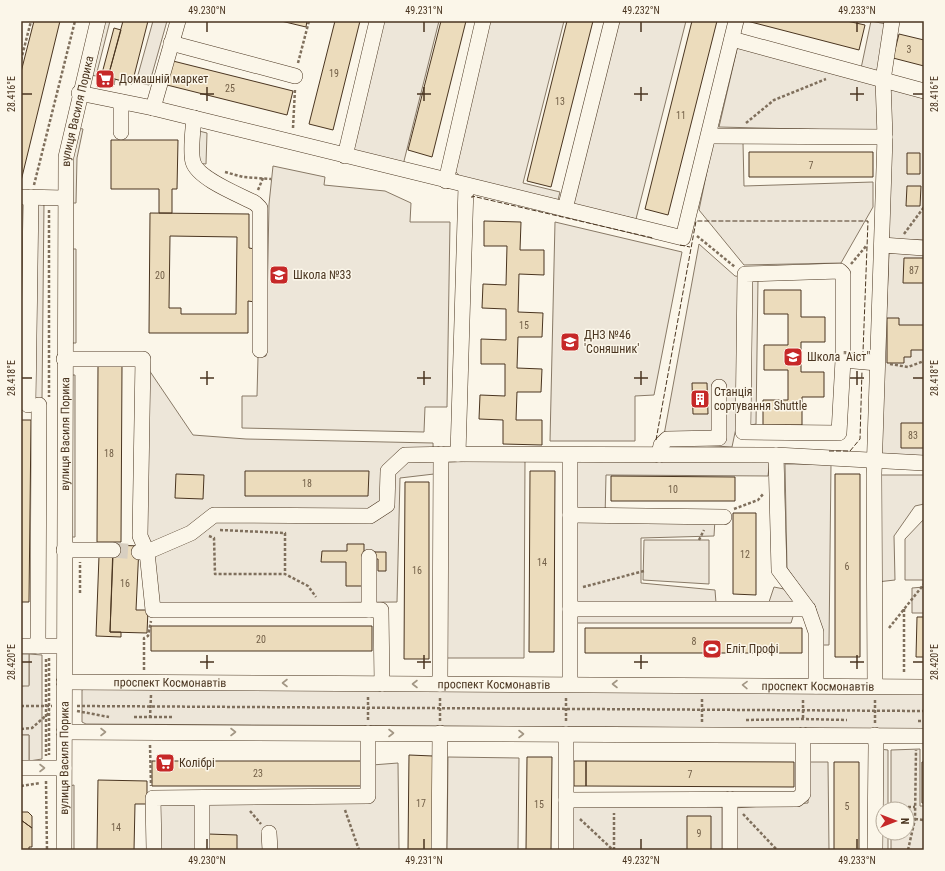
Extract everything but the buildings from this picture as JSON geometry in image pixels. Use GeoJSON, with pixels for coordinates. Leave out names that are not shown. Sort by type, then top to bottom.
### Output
{"type":"FeatureCollection","features":[{"type":"Feature","properties":{"kind":"street","name":"вулиця Василя Порика"},"geometry":{"type":"LineString","coordinates":[[64,850],[64,198],[66,157],[79,93],[98,21]]}},
{"type":"Feature","properties":{"kind":"street"},"geometry":{"type":"LineString","coordinates":[[153,108],[178,21]]}},
{"type":"Feature","properties":{"kind":"street"},"geometry":{"type":"LineString","coordinates":[[345,156],[377,21]]}},
{"type":"Feature","properties":{"kind":"street"},"geometry":{"type":"LineString","coordinates":[[446,181],[483,21]]}},
{"type":"Feature","properties":{"kind":"street"},"geometry":{"type":"LineString","coordinates":[[565,209],[612,21]]}},
{"type":"Feature","properties":{"kind":"street"},"geometry":{"type":"LineString","coordinates":[[79,93],[153,108],[683,238],[736,21]]}},
{"type":"Feature","properties":{"kind":"street"},"geometry":{"type":"LineString","coordinates":[[875,686],[874,461],[877,363],[888,245],[883,80],[892,21]]}},
{"type":"Feature","properties":{"kind":"street"},"geometry":{"type":"LineString","coordinates":[[732,39],[924,91]]}},
{"type":"Feature","properties":{"kind":"street"},"geometry":{"type":"LineString","coordinates":[[171,44],[295,76]]}},
{"type":"Feature","properties":{"kind":"street"},"geometry":{"type":"LineString","coordinates":[[121,102],[121,132]]}},
{"type":"Feature","properties":{"kind":"street"},"geometry":{"type":"LineString","coordinates":[[194,118],[193,163],[197,170],[209,179],[255,203],[260,208],[260,350]]}},
{"type":"Feature","properties":{"kind":"street"},"geometry":{"type":"LineString","coordinates":[[709,136],[885,137]]}},
{"type":"Feature","properties":{"kind":"street"},"geometry":{"type":"LineString","coordinates":[[458,454],[466,186]]}},
{"type":"Feature","properties":{"kind":"street"},"geometry":{"type":"LineString","coordinates":[[38,646],[29,405],[26,197],[64,198]]}},
{"type":"Feature","properties":{"kind":"street"},"geometry":{"type":"LineString","coordinates":[[888,245],[924,248]]}},
{"type":"Feature","properties":{"kind":"street"},"geometry":{"type":"LineString","coordinates":[[840,271],[843,274],[843,360],[838,433],[743,432],[745,274],[840,271]]}},
{"type":"Feature","properties":{"kind":"street"},"geometry":{"type":"LineString","coordinates":[[64,359],[143,359],[140,536],[153,610],[381,610],[375,684]]}},
{"type":"Feature","properties":{"kind":"street"},"geometry":{"type":"LineString","coordinates":[[843,360],[877,363]]}},
{"type":"Feature","properties":{"kind":"street"},"geometry":{"type":"LineString","coordinates":[[659,455],[661,445],[667,439],[720,438],[719,387]]}},
{"type":"Feature","properties":{"kind":"street"},"geometry":{"type":"LineString","coordinates":[[29,405],[64,404]]}},
{"type":"Feature","properties":{"kind":"street"},"geometry":{"type":"LineString","coordinates":[[440,684],[441,454]]}},
{"type":"Feature","properties":{"kind":"street"},"geometry":{"type":"LineString","coordinates":[[143,552],[191,532],[214,515],[370,516],[387,504],[388,471],[405,455],[776,455],[924,463]]}},
{"type":"Feature","properties":{"kind":"street"},"geometry":{"type":"LineString","coordinates":[[568,684],[570,609],[570,455]]}},
{"type":"Feature","properties":{"kind":"street"},"geometry":{"type":"LineString","coordinates":[[776,455],[779,570],[808,609],[816,632],[810,686]]}},
{"type":"Feature","properties":{"kind":"street"},"geometry":{"type":"LineString","coordinates":[[570,515],[724,517]]}},
{"type":"Feature","properties":{"kind":"street"},"geometry":{"type":"LineString","coordinates":[[64,550],[113,550]]}},
{"type":"Feature","properties":{"kind":"street"},"geometry":{"type":"LineString","coordinates":[[369,557],[369,610]]}},
{"type":"Feature","properties":{"kind":"street"},"geometry":{"type":"LineString","coordinates":[[570,609],[808,609]]}},
{"type":"Feature","properties":{"kind":"street"},"geometry":{"type":"LineString","coordinates":[[21,646],[64,646]]}},
{"type":"Feature","properties":{"kind":"street","name":"проспект Космонавтів"},"geometry":{"type":"LineString","coordinates":[[64,682],[702,684],[924,687]]}},
{"type":"Feature","properties":{"kind":"street"},"geometry":{"type":"LineString","coordinates":[[64,732],[874,735],[920,741]]}},
{"type":"Feature","properties":{"kind":"street"},"geometry":{"type":"LineString","coordinates":[[154,850],[153,798],[368,796],[368,733]]}},
{"type":"Feature","properties":{"kind":"street"},"geometry":{"type":"LineString","coordinates":[[439,850],[440,733]]}},
{"type":"Feature","properties":{"kind":"street"},"geometry":{"type":"LineString","coordinates":[[566,734],[566,850]]}},
{"type":"Feature","properties":{"kind":"street"},"geometry":{"type":"LineString","coordinates":[[566,800],[797,799],[803,794],[803,735]]}},
{"type":"Feature","properties":{"kind":"street"},"geometry":{"type":"LineString","coordinates":[[874,735],[876,745],[875,850]]}},
{"type":"Feature","properties":{"kind":"street"},"geometry":{"type":"LineString","coordinates":[[22,767],[64,768]]}},
{"type":"Feature","properties":{"kind":"street"},"geometry":{"type":"LineString","coordinates":[[202,798],[202,850]]}},
{"type":"Feature","properties":{"kind":"street"},"geometry":{"type":"LineString","coordinates":[[730,799],[730,850]]}},
{"type":"Feature","properties":{"kind":"street"},"geometry":{"type":"LineString","coordinates":[[269,833],[270,850]]}},
{"type":"Feature","properties":{"kind":"path"},"geometry":{"type":"LineString","coordinates":[[21,60],[31,21]]}},
{"type":"Feature","properties":{"kind":"path"},"geometry":{"type":"LineString","coordinates":[[26,197],[75,21]]}},
{"type":"Feature","properties":{"kind":"path"},"geometry":{"type":"LineString","coordinates":[[729,136],[774,100],[847,70]]}},
{"type":"Feature","properties":{"kind":"path"},"geometry":{"type":"LineString","coordinates":[[209,179],[213,173],[219,171],[243,177],[271,179]]}},
{"type":"Feature","properties":{"kind":"path"},"geometry":{"type":"LineString","coordinates":[[888,245],[924,207]]}},
{"type":"Feature","properties":{"kind":"path"},"geometry":{"type":"LineString","coordinates":[[685,228],[745,274]]}},
{"type":"Feature","properties":{"kind":"path"},"geometry":{"type":"LineString","coordinates":[[877,363],[908,367],[924,362]]}},
{"type":"Feature","properties":{"kind":"path"},"geometry":{"type":"LineString","coordinates":[[724,517],[738,507],[758,500],[776,478]]}},
{"type":"Feature","properties":{"kind":"path"},"geometry":{"type":"LineString","coordinates":[[285,574],[285,532],[216,530],[214,538],[215,574],[285,574],[308,586],[324,610]]}},
{"type":"Feature","properties":{"kind":"path"},"geometry":{"type":"LineString","coordinates":[[191,532],[214,538]]}},
{"type":"Feature","properties":{"kind":"path"},"geometry":{"type":"LineString","coordinates":[[570,590],[644,571]]}},
{"type":"Feature","properties":{"kind":"path"},"geometry":{"type":"LineString","coordinates":[[874,647],[924,584]]}},
{"type":"Feature","properties":{"kind":"path"},"geometry":{"type":"LineString","coordinates":[[904,609],[904,672]]}},
{"type":"Feature","properties":{"kind":"path"},"geometry":{"type":"LineString","coordinates":[[144,672],[144,638],[148,636],[153,610]]}},
{"type":"Feature","properties":{"kind":"path"},"geometry":{"type":"LineString","coordinates":[[368,733],[368,708],[375,684]]}},
{"type":"Feature","properties":{"kind":"path"},"geometry":{"type":"LineString","coordinates":[[440,684],[440,733]]}},
{"type":"Feature","properties":{"kind":"path"},"geometry":{"type":"LineString","coordinates":[[566,734],[568,684]]}},
{"type":"Feature","properties":{"kind":"path"},"geometry":{"type":"LineString","coordinates":[[702,684],[702,735]]}},
{"type":"Feature","properties":{"kind":"path"},"geometry":{"type":"LineString","coordinates":[[803,735],[803,709],[810,686]]}},
{"type":"Feature","properties":{"kind":"path"},"geometry":{"type":"LineString","coordinates":[[874,735],[875,686]]}},
{"type":"Feature","properties":{"kind":"path"},"geometry":{"type":"LineString","coordinates":[[21,706],[702,710],[803,709],[924,711]]}},
{"type":"Feature","properties":{"kind":"path"},"geometry":{"type":"LineString","coordinates":[[915,807],[920,741]]}},
{"type":"Feature","properties":{"kind":"path"},"geometry":{"type":"LineString","coordinates":[[340,796],[360,850]]}},
{"type":"Feature","properties":{"kind":"path"},"geometry":{"type":"LineString","coordinates":[[238,797],[269,833]]}},
{"type":"Feature","properties":{"kind":"path"},"geometry":{"type":"LineString","coordinates":[[730,799],[777,850]]}},
{"type":"Feature","properties":{"kind":"path"},"geometry":{"type":"LineString","coordinates":[[566,800],[571,810],[614,850]]}},
{"type":"Feature","properties":{"kind":"path"},"geometry":{"type":"LineString","coordinates":[[614,800],[614,850]]}},
{"type":"Feature","properties":{"kind":"path"},"geometry":{"type":"LineString","coordinates":[[915,819],[924,820]]}},
{"type":"Feature","properties":{"kind":"shaded area"},"geometry":{"type":"Polygon","coordinates":[[[104,21],[110,21],[96,76],[90,75],[104,21]]]}},
{"type":"Feature","properties":{"kind":"shaded area"},"geometry":{"type":"Polygon","coordinates":[[[153,21],[167,21],[149,85],[136,82],[153,21]]]}},
{"type":"Feature","properties":{"kind":"shaded area"},"geometry":{"type":"Polygon","coordinates":[[[378,21],[439,21],[402,169],[346,155],[378,21]]]}},
{"type":"Feature","properties":{"kind":"shaded area"},"geometry":{"type":"Polygon","coordinates":[[[486,21],[564,21],[523,183],[560,192],[557,204],[465,182],[455,171],[486,21]]]}},
{"type":"Feature","properties":{"kind":"shaded area"},"geometry":{"type":"Polygon","coordinates":[[[617,21],[686,21],[636,219],[572,204],[617,21]]]}},
{"type":"Feature","properties":{"kind":"shaded area"},"geometry":{"type":"Polygon","coordinates":[[[871,21],[886,24],[880,131],[719,127],[738,45],[859,78],[871,21]]]}},
{"type":"Feature","properties":{"kind":"shaded area"},"geometry":{"type":"Polygon","coordinates":[[[889,87],[924,96],[924,240],[889,240],[889,87]]]}},
{"type":"Feature","properties":{"kind":"shaded area"},"geometry":{"type":"Polygon","coordinates":[[[78,128],[83,129],[77,158],[76,203],[71,203],[72,158],[78,128]]]}},
{"type":"Feature","properties":{"kind":"shaded area"},"geometry":{"type":"Polygon","coordinates":[[[195,130],[207,133],[206,164],[195,163],[195,130]]]}},
{"type":"Feature","properties":{"kind":"shaded area"},"geometry":{"type":"Polygon","coordinates":[[[713,142],[743,143],[744,186],[873,182],[873,207],[841,263],[744,265],[699,210],[713,142]]]}},
{"type":"Feature","properties":{"kind":"shaded area"},"geometry":{"type":"Polygon","coordinates":[[[273,166],[325,177],[324,185],[385,191],[411,203],[410,222],[450,222],[447,407],[425,407],[424,432],[242,428],[242,396],[257,396],[258,357],[266,356],[269,204],[273,166]]]}},
{"type":"Feature","properties":{"kind":"shaded area"},"geometry":{"type":"Polygon","coordinates":[[[21,201],[44,202],[42,400],[21,400],[21,201]]]}},
{"type":"Feature","properties":{"kind":"shaded area"},"geometry":{"type":"Polygon","coordinates":[[[555,222],[682,252],[654,395],[635,396],[635,441],[550,441],[555,222]]]}},
{"type":"Feature","properties":{"kind":"shaded area"},"geometry":{"type":"Polygon","coordinates":[[[699,244],[735,276],[758,279],[756,424],[736,428],[732,447],[681,444],[664,435],[699,244]]]}},
{"type":"Feature","properties":{"kind":"shaded area"},"geometry":{"type":"Polygon","coordinates":[[[70,249],[76,249],[76,343],[70,343],[70,249]]]}},
{"type":"Feature","properties":{"kind":"shaded area"},"geometry":{"type":"Polygon","coordinates":[[[889,253],[924,254],[924,457],[880,456],[889,253]]]}},
{"type":"Feature","properties":{"kind":"shaded area"},"geometry":{"type":"Polygon","coordinates":[[[149,370],[193,435],[246,439],[433,443],[434,474],[400,478],[397,602],[159,604],[145,531],[149,370]]]}},
{"type":"Feature","properties":{"kind":"shaded area"},"geometry":{"type":"Polygon","coordinates":[[[70,375],[75,375],[75,537],[70,537],[70,375]]]}},
{"type":"Feature","properties":{"kind":"shaded area"},"geometry":{"type":"Polygon","coordinates":[[[770,459],[768,476],[606,475],[605,518],[715,519],[714,536],[641,538],[641,583],[715,590],[716,603],[769,602],[774,587],[789,590],[797,604],[791,623],[573,623],[574,460],[770,459]]]}},
{"type":"Feature","properties":{"kind":"shaded area"},"geometry":{"type":"Polygon","coordinates":[[[525,460],[524,658],[444,658],[447,462],[525,460]]]}},
{"type":"Feature","properties":{"kind":"shaded area"},"geometry":{"type":"Polygon","coordinates":[[[785,464],[831,464],[829,645],[821,645],[816,609],[787,568],[785,464]]]}},
{"type":"Feature","properties":{"kind":"shaded area"},"geometry":{"type":"Polygon","coordinates":[[[880,475],[924,475],[924,504],[915,506],[894,536],[895,580],[877,582],[880,475]]]}},
{"type":"Feature","properties":{"kind":"shaded area"},"geometry":{"type":"Polygon","coordinates":[[[924,519],[924,580],[905,580],[905,539],[924,519]]]}},
{"type":"Feature","properties":{"kind":"shaded area"},"geometry":{"type":"Polygon","coordinates":[[[644,540],[709,540],[709,584],[643,580],[644,540]]]}},
{"type":"Feature","properties":{"kind":"shaded area"},"geometry":{"type":"Polygon","coordinates":[[[924,587],[924,613],[912,613],[912,588],[924,587]]]}},
{"type":"Feature","properties":{"kind":"shaded area"},"geometry":{"type":"Polygon","coordinates":[[[21,654],[29,654],[29,686],[21,686],[21,654]]]}},
{"type":"Feature","properties":{"kind":"shaded area"},"geometry":{"type":"Polygon","coordinates":[[[29,654],[42,655],[42,759],[29,761],[29,735],[21,735],[21,686],[29,685],[29,654]]]}},
{"type":"Feature","properties":{"kind":"shaded area"},"geometry":{"type":"Polygon","coordinates":[[[86,688],[924,692],[924,729],[86,724],[82,722],[82,690],[86,688]]]}},
{"type":"Feature","properties":{"kind":"shaded area"},"geometry":{"type":"Polygon","coordinates":[[[21,735],[29,735],[29,761],[21,761],[21,735]]]}},
{"type":"Feature","properties":{"kind":"shaded area"},"geometry":{"type":"Polygon","coordinates":[[[879,749],[888,750],[888,801],[878,801],[879,749]]]}},
{"type":"Feature","properties":{"kind":"shaded area"},"geometry":{"type":"Polygon","coordinates":[[[920,749],[920,806],[924,806],[924,850],[891,850],[891,841],[915,841],[915,801],[891,801],[891,750],[920,749]]]}},
{"type":"Feature","properties":{"kind":"shaded area"},"geometry":{"type":"Polygon","coordinates":[[[448,757],[519,758],[518,850],[447,850],[448,757]]]}},
{"type":"Feature","properties":{"kind":"shaded area"},"geometry":{"type":"Polygon","coordinates":[[[808,762],[828,762],[829,850],[735,850],[734,808],[808,803],[808,762]]]}},
{"type":"Feature","properties":{"kind":"shaded area"},"geometry":{"type":"Polygon","coordinates":[[[398,763],[399,850],[158,850],[156,800],[373,800],[372,765],[398,763]]]}},
{"type":"Feature","properties":{"kind":"shaded area"},"geometry":{"type":"Polygon","coordinates":[[[74,785],[74,850],[69,850],[69,786],[74,785]]]}},
{"type":"Feature","properties":{"kind":"shaded area"},"geometry":{"type":"Polygon","coordinates":[[[572,804],[722,807],[722,850],[571,850],[572,804]]]}},
{"type":"Feature","properties":{"kind":"shaded area"},"geometry":{"type":"Polygon","coordinates":[[[878,841],[888,841],[888,850],[878,850],[878,841]]]}},
{"type":"Feature","properties":{"kind":"tunnel"},"geometry":{"type":"LineString","coordinates":[[113,550],[139,552]]}},
{"type":"Feature","properties":{"kind":"fence"},"geometry":{"type":"LineString","coordinates":[[472,198],[472,196],[653,238]]}},
{"type":"Feature","properties":{"kind":"fence"},"geometry":{"type":"LineString","coordinates":[[656,440],[696,221],[868,221],[863,352]]}},
{"type":"Feature","properties":{"kind":"fence"},"geometry":{"type":"LineString","coordinates":[[680,245],[690,247]]}},
{"type":"Feature","properties":{"kind":"fence"},"geometry":{"type":"LineString","coordinates":[[829,451],[850,451],[860,439],[862,371]]}},
{"type":"Feature","properties":{"kind":"place","name":"Домашній маркет"},"geometry":{"type":"Point","coordinates":[105,79]}},
{"type":"Feature","properties":{"kind":"place","name":"Школа №33"},"geometry":{"type":"Point","coordinates":[279,275]}},
{"type":"Feature","properties":{"kind":"place","name":"ДНЗ №46 'Соняшник'"},"geometry":{"type":"Point","coordinates":[570,342]}},
{"type":"Feature","properties":{"kind":"place","name":"Школа \"Аіст\""},"geometry":{"type":"Point","coordinates":[793,357]}},
{"type":"Feature","properties":{"kind":"place","name":"Станція сортування Shuttle"},"geometry":{"type":"Point","coordinates":[700,399]}},
{"type":"Feature","properties":{"kind":"place","name":"Еліт Профі"},"geometry":{"type":"Point","coordinates":[712,649]}},
{"type":"Feature","properties":{"kind":"place","name":"Колібрі"},"geometry":{"type":"Point","coordinates":[165,763]}}]}
